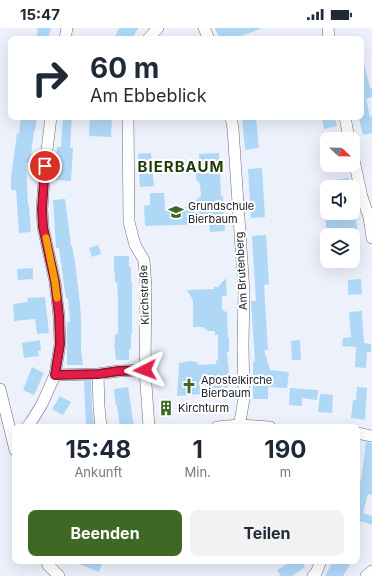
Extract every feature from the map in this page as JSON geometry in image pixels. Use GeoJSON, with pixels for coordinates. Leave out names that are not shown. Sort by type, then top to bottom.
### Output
{"type":"FeatureCollection","features":[{"type":"Feature","properties":{"kind":"street"},"geometry":{"type":"LineString","coordinates":[[151,36],[158,28]]}},
{"type":"Feature","properties":{"kind":"street"},"geometry":{"type":"LineString","coordinates":[[29,424],[55,375],[60,344],[59,316],[55,282],[43,227],[42,209],[51,120]]}},
{"type":"Feature","properties":{"kind":"street","name":"Kirchstraße"},"geometry":{"type":"LineString","coordinates":[[128,120],[129,222],[135,245],[144,260],[146,287],[145,370],[149,424]]}},
{"type":"Feature","properties":{"kind":"street","name":"Am Brutenberg"},"geometry":{"type":"LineString","coordinates":[[232,120],[244,292],[244,399],[239,424]]}},
{"type":"Feature","properties":{"kind":"street"},"geometry":{"type":"LineString","coordinates":[[346,120],[348,132]]}},
{"type":"Feature","properties":{"kind":"street"},"geometry":{"type":"LineString","coordinates":[[357,172],[362,197],[370,217],[372,238]]}},
{"type":"Feature","properties":{"kind":"street"},"geometry":{"type":"LineString","coordinates":[[55,375],[98,374],[119,371],[145,370]]}},
{"type":"Feature","properties":{"kind":"street"},"geometry":{"type":"LineString","coordinates":[[98,374],[101,424]]}},
{"type":"Feature","properties":{"kind":"street"},"geometry":{"type":"LineString","coordinates":[[0,389],[4,419],[12,438]]}},
{"type":"Feature","properties":{"kind":"street"},"geometry":{"type":"LineString","coordinates":[[360,434],[372,436]]}},
{"type":"Feature","properties":{"kind":"street"},"geometry":{"type":"LineString","coordinates":[[48,564],[59,576]]}},
{"type":"Feature","properties":{"kind":"street"},"geometry":{"type":"LineString","coordinates":[[313,576],[320,564]]}},
{"type":"Feature","properties":{"kind":"street"},"geometry":{"type":"LineString","coordinates":[[366,576],[372,571]]}},
{"type":"Feature","properties":{"kind":"building"},"geometry":{"type":"Polygon","coordinates":[[[38,28],[51,28],[49,36],[37,36],[38,28]]]}},
{"type":"Feature","properties":{"kind":"building"},"geometry":{"type":"Polygon","coordinates":[[[119,28],[138,28],[134,36],[115,36],[119,28]]]}},
{"type":"Feature","properties":{"kind":"building"},"geometry":{"type":"Polygon","coordinates":[[[215,28],[260,28],[241,36],[219,36],[215,28]]]}},
{"type":"Feature","properties":{"kind":"building"},"geometry":{"type":"Polygon","coordinates":[[[364,63],[370,88],[372,88],[372,97],[366,99],[370,117],[372,116],[372,133],[363,135],[359,120],[364,120],[364,63]]]}},
{"type":"Feature","properties":{"kind":"building"},"geometry":{"type":"Polygon","coordinates":[[[21,120],[37,120],[30,163],[26,163],[31,232],[19,233],[16,190],[11,190],[11,178],[17,133],[19,134],[21,120]]]}},
{"type":"Feature","properties":{"kind":"building"},"geometry":{"type":"Polygon","coordinates":[[[63,120],[72,120],[70,148],[73,148],[71,181],[56,180],[58,157],[56,157],[57,147],[61,147],[63,120]]]}},
{"type":"Feature","properties":{"kind":"building"},"geometry":{"type":"Polygon","coordinates":[[[90,120],[112,120],[111,137],[89,136],[90,120]]]}},
{"type":"Feature","properties":{"kind":"building"},"geometry":{"type":"Polygon","coordinates":[[[242,120],[256,120],[259,148],[245,150],[242,120]]]}},
{"type":"Feature","properties":{"kind":"building"},"geometry":{"type":"Polygon","coordinates":[[[322,120],[336,120],[337,126],[324,129],[322,120]]]}},
{"type":"Feature","properties":{"kind":"building"},"geometry":{"type":"Polygon","coordinates":[[[151,153],[154,186],[140,187],[138,154],[151,153]]]}},
{"type":"Feature","properties":{"kind":"building"},"geometry":{"type":"Polygon","coordinates":[[[219,153],[221,196],[223,196],[225,231],[210,232],[209,224],[145,226],[144,206],[150,205],[150,193],[164,193],[165,208],[195,207],[194,202],[201,196],[200,184],[196,179],[196,173],[200,169],[199,154],[219,153]]]}},
{"type":"Feature","properties":{"kind":"building"},"geometry":{"type":"Polygon","coordinates":[[[262,168],[265,217],[251,218],[248,169],[262,168]]]}},
{"type":"Feature","properties":{"kind":"building"},"geometry":{"type":"Polygon","coordinates":[[[348,178],[348,180],[336,180],[348,178]]]}},
{"type":"Feature","properties":{"kind":"building"},"geometry":{"type":"Polygon","coordinates":[[[65,199],[80,304],[81,350],[83,365],[67,365],[67,322],[70,322],[69,309],[68,298],[66,299],[59,248],[56,248],[53,200],[65,199]]]}},
{"type":"Feature","properties":{"kind":"building"},"geometry":{"type":"Polygon","coordinates":[[[325,220],[356,220],[357,228],[338,228],[326,228],[325,220]]]}},
{"type":"Feature","properties":{"kind":"building"},"geometry":{"type":"Polygon","coordinates":[[[266,235],[269,284],[264,285],[268,350],[264,350],[270,370],[289,372],[287,388],[268,387],[268,399],[253,399],[253,362],[255,362],[251,301],[256,301],[252,236],[266,235]]]}},
{"type":"Feature","properties":{"kind":"building"},"geometry":{"type":"Polygon","coordinates":[[[98,245],[101,254],[92,257],[89,248],[98,245]]]}},
{"type":"Feature","properties":{"kind":"building"},"geometry":{"type":"Polygon","coordinates":[[[114,256],[129,256],[129,267],[131,267],[132,334],[131,349],[129,349],[129,360],[116,360],[114,343],[115,334],[118,334],[118,299],[117,282],[115,282],[114,273],[114,256]]]}},
{"type":"Feature","properties":{"kind":"building"},"geometry":{"type":"Polygon","coordinates":[[[33,268],[33,279],[18,280],[17,269],[33,268]]]}},
{"type":"Feature","properties":{"kind":"building"},"geometry":{"type":"Polygon","coordinates":[[[226,278],[227,296],[222,296],[222,309],[227,313],[229,352],[227,352],[230,384],[225,390],[213,391],[199,381],[201,394],[177,396],[179,363],[190,361],[197,362],[198,365],[216,364],[216,361],[218,360],[218,335],[215,335],[215,331],[208,331],[203,327],[193,327],[193,300],[187,290],[214,289],[214,287],[218,287],[226,278]]]}},
{"type":"Feature","properties":{"kind":"building"},"geometry":{"type":"Polygon","coordinates":[[[361,279],[362,294],[348,295],[348,280],[361,279]]]}},
{"type":"Feature","properties":{"kind":"building"},"geometry":{"type":"Polygon","coordinates":[[[45,297],[49,333],[37,334],[35,319],[14,321],[13,304],[28,302],[27,298],[45,297]]]}},
{"type":"Feature","properties":{"kind":"building"},"geometry":{"type":"Polygon","coordinates":[[[362,311],[364,343],[371,344],[371,352],[367,352],[366,368],[355,367],[356,347],[342,346],[343,338],[351,337],[349,312],[362,311]]]}},
{"type":"Feature","properties":{"kind":"building"},"geometry":{"type":"Polygon","coordinates":[[[40,340],[41,351],[38,351],[39,356],[24,358],[22,343],[40,340]]]}},
{"type":"Feature","properties":{"kind":"building"},"geometry":{"type":"Polygon","coordinates":[[[300,340],[301,360],[292,360],[291,341],[300,340]]]}},
{"type":"Feature","properties":{"kind":"building"},"geometry":{"type":"Polygon","coordinates":[[[32,367],[44,373],[34,395],[23,390],[32,367]]]}},
{"type":"Feature","properties":{"kind":"building"},"geometry":{"type":"Polygon","coordinates":[[[84,381],[91,381],[94,424],[86,424],[84,381]]]}},
{"type":"Feature","properties":{"kind":"building"},"geometry":{"type":"Polygon","coordinates":[[[128,387],[134,424],[120,424],[114,389],[128,387]]]}},
{"type":"Feature","properties":{"kind":"building"},"geometry":{"type":"Polygon","coordinates":[[[357,387],[367,388],[365,420],[351,418],[353,400],[356,400],[357,387]]]}},
{"type":"Feature","properties":{"kind":"building"},"geometry":{"type":"Polygon","coordinates":[[[290,388],[318,390],[317,400],[302,398],[302,406],[289,405],[290,388]]]}},
{"type":"Feature","properties":{"kind":"building"},"geometry":{"type":"Polygon","coordinates":[[[320,394],[333,395],[332,413],[318,412],[320,394]]]}},
{"type":"Feature","properties":{"kind":"building"},"geometry":{"type":"Polygon","coordinates":[[[60,396],[71,402],[63,415],[52,409],[60,396]]]}},
{"type":"Feature","properties":{"kind":"building"},"geometry":{"type":"Polygon","coordinates":[[[366,442],[372,443],[372,495],[368,494],[363,513],[372,516],[372,525],[361,521],[360,524],[361,481],[366,442]]]}},
{"type":"Feature","properties":{"kind":"building"},"geometry":{"type":"Polygon","coordinates":[[[79,564],[102,564],[99,572],[79,564]]]}},
{"type":"Feature","properties":{"kind":"building"},"geometry":{"type":"Polygon","coordinates":[[[287,564],[303,564],[305,567],[292,576],[281,576],[277,570],[287,564]]]}},
{"type":"Feature","properties":{"kind":"building"},"geometry":{"type":"Polygon","coordinates":[[[331,564],[350,564],[343,576],[325,576],[331,564]]]}},
{"type":"Feature","properties":{"kind":"slow traffic"},"geometry":{"type":"LineString","coordinates":[[46,238],[57,298]]}},
{"type":"Feature","properties":{"kind":"place","name":"Grundschule Bierbaum"},"geometry":{"type":"Point","coordinates":[176,212]}},
{"type":"Feature","properties":{"kind":"place","name":"Apostelkirche Bierbaum"},"geometry":{"type":"Point","coordinates":[189,386]}},
{"type":"Feature","properties":{"kind":"place","name":"Kirchturm"},"geometry":{"type":"Point","coordinates":[166,408]}},
{"type":"Feature","properties":{"kind":"district","name":"BIERBAUM"},"geometry":{"type":"Point","coordinates":[181,166]}},
{"type":"Feature","properties":{"kind":"route"},"geometry":{"type":"LineString","coordinates":[[45,166],[42,209],[43,227],[55,282],[59,316],[60,344],[55,375],[98,374],[119,371],[145,370]]}}]}
